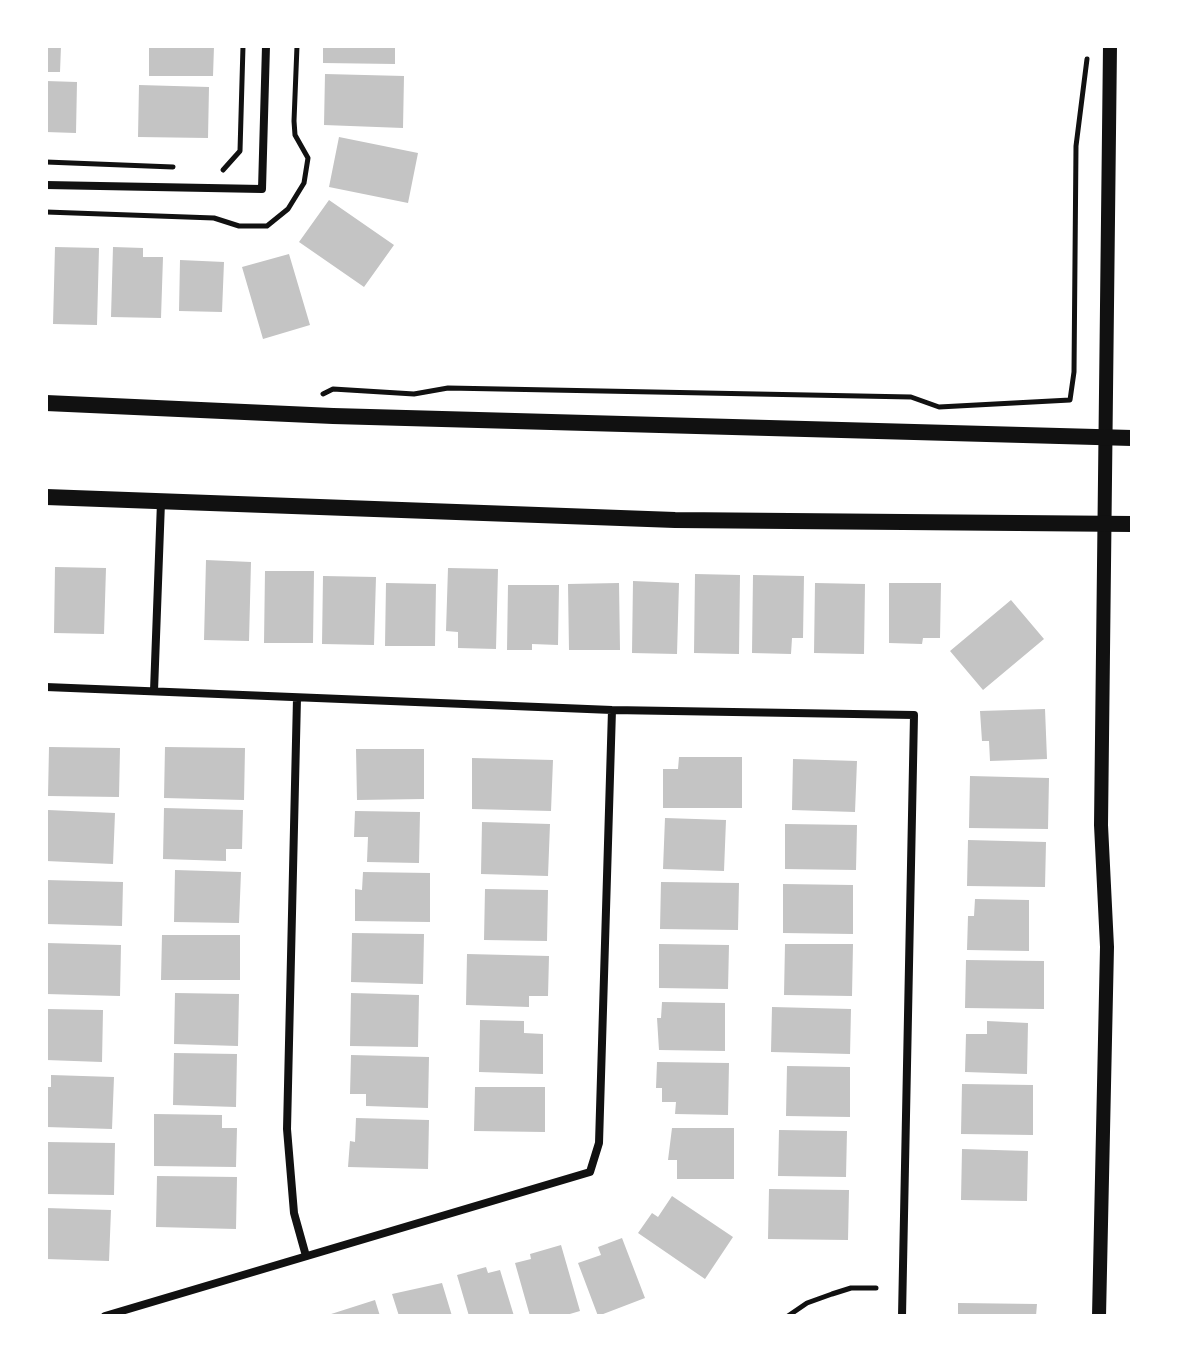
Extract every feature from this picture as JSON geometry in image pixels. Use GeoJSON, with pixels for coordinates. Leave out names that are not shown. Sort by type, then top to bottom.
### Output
{"type":"FeatureCollection","features":[{"type":"Feature","properties":{"kind":"main road"},"geometry":{"type":"LineString","coordinates":[[46,403],[333,416],[1132,438]]}},
{"type":"Feature","properties":{"kind":"main road"},"geometry":{"type":"LineString","coordinates":[[46,497],[675,520],[1132,524]]}},
{"type":"Feature","properties":{"kind":"street"},"geometry":{"type":"LineString","coordinates":[[46,185],[262,189],[266,46]]}},
{"type":"Feature","properties":{"kind":"street"},"geometry":{"type":"LineString","coordinates":[[1099,1316],[1107,947],[1101,825],[1110,46]]}},
{"type":"Feature","properties":{"kind":"street"},"geometry":{"type":"LineString","coordinates":[[154,691],[161,502]]}},
{"type":"Feature","properties":{"kind":"street"},"geometry":{"type":"LineString","coordinates":[[46,687],[612,710],[914,715],[902,1316]]}},
{"type":"Feature","properties":{"kind":"street"},"geometry":{"type":"LineString","coordinates":[[297,698],[287,1129],[294,1213],[306,1256]]}},
{"type":"Feature","properties":{"kind":"street"},"geometry":{"type":"LineString","coordinates":[[105,1316],[590,1172],[599,1143],[612,710]]}},
{"type":"Feature","properties":{"kind":"path"},"geometry":{"type":"LineString","coordinates":[[209,169],[224,170],[240,151],[243,46]]}},
{"type":"Feature","properties":{"kind":"path"},"geometry":{"type":"LineString","coordinates":[[314,397],[333,389],[414,394],[448,388],[911,397],[939,407],[1070,400],[1074,372],[1076,146],[1089,46]]}},
{"type":"Feature","properties":{"kind":"path"},"geometry":{"type":"LineString","coordinates":[[46,162],[180,168]]}},
{"type":"Feature","properties":{"kind":"path"},"geometry":{"type":"LineString","coordinates":[[788,1316],[807,1303],[832,1294],[851,1288],[876,1288]]}},
{"type":"Feature","properties":{"kind":"building"},"geometry":{"type":"Polygon","coordinates":[[[46,46],[61,46],[60,72],[46,72],[46,46]]]}},
{"type":"Feature","properties":{"kind":"building"},"geometry":{"type":"Polygon","coordinates":[[[149,46],[214,46],[213,76],[149,76],[149,46]]]}},
{"type":"Feature","properties":{"kind":"building"},"geometry":{"type":"Polygon","coordinates":[[[323,46],[395,46],[395,64],[323,63],[323,46]]]}},
{"type":"Feature","properties":{"kind":"building"},"geometry":{"type":"Polygon","coordinates":[[[325,74],[404,76],[403,128],[324,125],[325,74]]]}},
{"type":"Feature","properties":{"kind":"building"},"geometry":{"type":"Polygon","coordinates":[[[46,81],[77,82],[76,133],[46,132],[46,81]]]}},
{"type":"Feature","properties":{"kind":"building"},"geometry":{"type":"Polygon","coordinates":[[[139,85],[209,87],[208,138],[138,137],[139,85]]]}},
{"type":"Feature","properties":{"kind":"building"},"geometry":{"type":"Polygon","coordinates":[[[339,137],[418,153],[408,203],[329,187],[339,137]]]}},
{"type":"Feature","properties":{"kind":"building"},"geometry":{"type":"Polygon","coordinates":[[[329,200],[394,245],[364,287],[299,242],[329,200]]]}},
{"type":"Feature","properties":{"kind":"building"},"geometry":{"type":"Polygon","coordinates":[[[55,247],[99,248],[97,325],[53,324],[55,247]]]}},
{"type":"Feature","properties":{"kind":"building"},"geometry":{"type":"Polygon","coordinates":[[[113,247],[143,248],[143,257],[163,257],[161,318],[111,317],[113,247]]]}},
{"type":"Feature","properties":{"kind":"building"},"geometry":{"type":"Polygon","coordinates":[[[289,254],[310,325],[263,339],[242,267],[289,254]]]}},
{"type":"Feature","properties":{"kind":"building"},"geometry":{"type":"Polygon","coordinates":[[[180,260],[224,262],[222,312],[179,311],[180,260]]]}},
{"type":"Feature","properties":{"kind":"building"},"geometry":{"type":"Polygon","coordinates":[[[206,560],[251,562],[249,641],[204,640],[206,560]]]}},
{"type":"Feature","properties":{"kind":"building"},"geometry":{"type":"Polygon","coordinates":[[[55,567],[106,568],[104,634],[54,633],[55,567]]]}},
{"type":"Feature","properties":{"kind":"building"},"geometry":{"type":"Polygon","coordinates":[[[448,568],[498,569],[496,649],[458,648],[458,632],[446,631],[448,568]]]}},
{"type":"Feature","properties":{"kind":"building"},"geometry":{"type":"Polygon","coordinates":[[[265,571],[314,571],[313,643],[264,643],[265,571]]]}},
{"type":"Feature","properties":{"kind":"building"},"geometry":{"type":"Polygon","coordinates":[[[695,574],[740,575],[739,654],[694,653],[695,574]]]}},
{"type":"Feature","properties":{"kind":"building"},"geometry":{"type":"Polygon","coordinates":[[[753,575],[804,576],[803,638],[792,638],[791,654],[752,653],[753,575]]]}},
{"type":"Feature","properties":{"kind":"building"},"geometry":{"type":"Polygon","coordinates":[[[323,576],[376,577],[374,645],[322,644],[323,576]]]}},
{"type":"Feature","properties":{"kind":"building"},"geometry":{"type":"Polygon","coordinates":[[[633,581],[679,583],[677,654],[632,653],[633,581]]]}},
{"type":"Feature","properties":{"kind":"building"},"geometry":{"type":"Polygon","coordinates":[[[386,583],[436,584],[435,646],[385,646],[386,583]]]}},
{"type":"Feature","properties":{"kind":"building"},"geometry":{"type":"Polygon","coordinates":[[[619,583],[620,650],[569,650],[568,584],[619,583]]]}},
{"type":"Feature","properties":{"kind":"building"},"geometry":{"type":"Polygon","coordinates":[[[815,583],[865,584],[864,654],[814,653],[815,583]]]}},
{"type":"Feature","properties":{"kind":"building"},"geometry":{"type":"Polygon","coordinates":[[[889,583],[941,583],[940,638],[923,638],[922,644],[889,643],[889,583]]]}},
{"type":"Feature","properties":{"kind":"building"},"geometry":{"type":"Polygon","coordinates":[[[508,585],[559,585],[558,645],[532,644],[532,650],[507,650],[508,585]]]}},
{"type":"Feature","properties":{"kind":"building"},"geometry":{"type":"Polygon","coordinates":[[[1011,600],[1044,639],[983,690],[950,651],[1011,600]]]}},
{"type":"Feature","properties":{"kind":"building"},"geometry":{"type":"Polygon","coordinates":[[[1045,709],[1047,759],[990,761],[989,741],[982,741],[980,711],[1045,709]]]}},
{"type":"Feature","properties":{"kind":"building"},"geometry":{"type":"Polygon","coordinates":[[[49,747],[120,748],[119,797],[48,796],[49,747]]]}},
{"type":"Feature","properties":{"kind":"building"},"geometry":{"type":"Polygon","coordinates":[[[165,747],[245,748],[244,800],[164,798],[165,747]]]}},
{"type":"Feature","properties":{"kind":"building"},"geometry":{"type":"Polygon","coordinates":[[[356,749],[424,749],[424,799],[357,800],[356,749]]]}},
{"type":"Feature","properties":{"kind":"building"},"geometry":{"type":"Polygon","coordinates":[[[679,757],[742,757],[742,808],[663,808],[663,769],[678,769],[679,757]]]}},
{"type":"Feature","properties":{"kind":"building"},"geometry":{"type":"Polygon","coordinates":[[[472,758],[553,760],[551,811],[472,809],[472,758]]]}},
{"type":"Feature","properties":{"kind":"building"},"geometry":{"type":"Polygon","coordinates":[[[793,759],[857,761],[855,812],[792,810],[793,759]]]}},
{"type":"Feature","properties":{"kind":"building"},"geometry":{"type":"Polygon","coordinates":[[[970,776],[1049,778],[1048,829],[969,828],[970,776]]]}},
{"type":"Feature","properties":{"kind":"building"},"geometry":{"type":"Polygon","coordinates":[[[164,808],[243,810],[242,849],[226,849],[226,861],[163,859],[164,808]]]}},
{"type":"Feature","properties":{"kind":"building"},"geometry":{"type":"Polygon","coordinates":[[[48,810],[115,813],[113,864],[46,861],[48,810]]]}},
{"type":"Feature","properties":{"kind":"building"},"geometry":{"type":"Polygon","coordinates":[[[355,811],[420,812],[419,863],[367,862],[368,837],[354,837],[355,811]]]}},
{"type":"Feature","properties":{"kind":"building"},"geometry":{"type":"Polygon","coordinates":[[[665,818],[726,820],[724,871],[663,869],[665,818]]]}},
{"type":"Feature","properties":{"kind":"building"},"geometry":{"type":"Polygon","coordinates":[[[482,822],[550,824],[548,876],[481,874],[482,822]]]}},
{"type":"Feature","properties":{"kind":"building"},"geometry":{"type":"Polygon","coordinates":[[[785,824],[857,825],[856,870],[785,869],[785,824]]]}},
{"type":"Feature","properties":{"kind":"building"},"geometry":{"type":"Polygon","coordinates":[[[968,840],[1046,842],[1045,887],[967,886],[968,840]]]}},
{"type":"Feature","properties":{"kind":"building"},"geometry":{"type":"Polygon","coordinates":[[[175,870],[241,872],[239,923],[174,922],[175,870]]]}},
{"type":"Feature","properties":{"kind":"building"},"geometry":{"type":"Polygon","coordinates":[[[363,872],[430,873],[430,922],[355,921],[355,889],[362,890],[363,872]]]}},
{"type":"Feature","properties":{"kind":"building"},"geometry":{"type":"Polygon","coordinates":[[[46,880],[123,882],[122,926],[46,924],[46,880]]]}},
{"type":"Feature","properties":{"kind":"building"},"geometry":{"type":"Polygon","coordinates":[[[661,882],[739,883],[738,930],[660,929],[661,882]]]}},
{"type":"Feature","properties":{"kind":"building"},"geometry":{"type":"Polygon","coordinates":[[[783,884],[853,885],[853,934],[783,933],[783,884]]]}},
{"type":"Feature","properties":{"kind":"building"},"geometry":{"type":"Polygon","coordinates":[[[485,889],[548,890],[547,941],[484,940],[485,889]]]}},
{"type":"Feature","properties":{"kind":"building"},"geometry":{"type":"Polygon","coordinates":[[[975,899],[1029,900],[1029,951],[967,950],[968,916],[974,916],[975,899]]]}},
{"type":"Feature","properties":{"kind":"building"},"geometry":{"type":"Polygon","coordinates":[[[352,933],[424,934],[423,984],[351,982],[352,933]]]}},
{"type":"Feature","properties":{"kind":"building"},"geometry":{"type":"Polygon","coordinates":[[[162,935],[240,935],[240,980],[161,980],[162,935]]]}},
{"type":"Feature","properties":{"kind":"building"},"geometry":{"type":"Polygon","coordinates":[[[46,943],[121,945],[120,996],[46,994],[46,943]]]}},
{"type":"Feature","properties":{"kind":"building"},"geometry":{"type":"Polygon","coordinates":[[[659,944],[729,945],[728,989],[659,988],[659,944]]]}},
{"type":"Feature","properties":{"kind":"building"},"geometry":{"type":"Polygon","coordinates":[[[785,944],[853,944],[852,996],[784,995],[785,944]]]}},
{"type":"Feature","properties":{"kind":"building"},"geometry":{"type":"Polygon","coordinates":[[[467,954],[549,956],[548,996],[529,996],[529,1007],[466,1005],[467,954]]]}},
{"type":"Feature","properties":{"kind":"building"},"geometry":{"type":"Polygon","coordinates":[[[966,960],[1044,961],[1044,1009],[965,1008],[966,960]]]}},
{"type":"Feature","properties":{"kind":"building"},"geometry":{"type":"Polygon","coordinates":[[[175,993],[239,994],[238,1046],[174,1044],[175,993]]]}},
{"type":"Feature","properties":{"kind":"building"},"geometry":{"type":"Polygon","coordinates":[[[351,993],[419,995],[418,1047],[350,1046],[351,993]]]}},
{"type":"Feature","properties":{"kind":"building"},"geometry":{"type":"Polygon","coordinates":[[[662,1002],[725,1003],[725,1051],[659,1050],[657,1018],[661,1018],[662,1002]]]}},
{"type":"Feature","properties":{"kind":"building"},"geometry":{"type":"Polygon","coordinates":[[[772,1007],[851,1009],[850,1054],[771,1052],[772,1007]]]}},
{"type":"Feature","properties":{"kind":"building"},"geometry":{"type":"Polygon","coordinates":[[[46,1009],[103,1010],[102,1062],[46,1060],[46,1009]]]}},
{"type":"Feature","properties":{"kind":"building"},"geometry":{"type":"Polygon","coordinates":[[[480,1020],[524,1021],[524,1033],[543,1034],[543,1074],[479,1072],[480,1020]]]}},
{"type":"Feature","properties":{"kind":"building"},"geometry":{"type":"Polygon","coordinates":[[[987,1021],[1028,1023],[1027,1074],[965,1072],[966,1034],[987,1034],[987,1021]]]}},
{"type":"Feature","properties":{"kind":"building"},"geometry":{"type":"Polygon","coordinates":[[[174,1053],[237,1054],[236,1107],[173,1105],[174,1053]]]}},
{"type":"Feature","properties":{"kind":"building"},"geometry":{"type":"Polygon","coordinates":[[[351,1055],[429,1057],[428,1108],[366,1106],[366,1094],[350,1094],[351,1055]]]}},
{"type":"Feature","properties":{"kind":"building"},"geometry":{"type":"Polygon","coordinates":[[[657,1062],[729,1063],[728,1115],[675,1114],[676,1102],[662,1102],[662,1088],[656,1088],[657,1062]]]}},
{"type":"Feature","properties":{"kind":"building"},"geometry":{"type":"Polygon","coordinates":[[[787,1066],[850,1067],[850,1117],[786,1116],[787,1066]]]}},
{"type":"Feature","properties":{"kind":"building"},"geometry":{"type":"Polygon","coordinates":[[[51,1075],[114,1077],[112,1129],[46,1127],[46,1087],[51,1087],[51,1075]]]}},
{"type":"Feature","properties":{"kind":"building"},"geometry":{"type":"Polygon","coordinates":[[[962,1084],[1033,1085],[1033,1135],[961,1134],[962,1084]]]}},
{"type":"Feature","properties":{"kind":"building"},"geometry":{"type":"Polygon","coordinates":[[[475,1087],[545,1087],[545,1132],[474,1131],[475,1087]]]}},
{"type":"Feature","properties":{"kind":"building"},"geometry":{"type":"Polygon","coordinates":[[[154,1114],[222,1115],[222,1128],[237,1128],[236,1167],[154,1166],[154,1114]]]}},
{"type":"Feature","properties":{"kind":"building"},"geometry":{"type":"Polygon","coordinates":[[[356,1118],[429,1120],[428,1169],[348,1167],[350,1141],[355,1142],[356,1118]]]}},
{"type":"Feature","properties":{"kind":"building"},"geometry":{"type":"Polygon","coordinates":[[[672,1128],[734,1128],[734,1179],[677,1179],[677,1160],[668,1160],[672,1128]]]}},
{"type":"Feature","properties":{"kind":"building"},"geometry":{"type":"Polygon","coordinates":[[[779,1130],[847,1131],[846,1177],[778,1176],[779,1130]]]}},
{"type":"Feature","properties":{"kind":"building"},"geometry":{"type":"Polygon","coordinates":[[[46,1142],[115,1143],[114,1195],[46,1194],[46,1142]]]}},
{"type":"Feature","properties":{"kind":"building"},"geometry":{"type":"Polygon","coordinates":[[[962,1149],[1028,1151],[1027,1201],[961,1200],[962,1149]]]}},
{"type":"Feature","properties":{"kind":"building"},"geometry":{"type":"Polygon","coordinates":[[[157,1176],[237,1177],[236,1229],[156,1227],[157,1176]]]}},
{"type":"Feature","properties":{"kind":"building"},"geometry":{"type":"Polygon","coordinates":[[[769,1189],[849,1190],[848,1240],[768,1239],[769,1189]]]}},
{"type":"Feature","properties":{"kind":"building"},"geometry":{"type":"Polygon","coordinates":[[[672,1196],[733,1237],[705,1279],[638,1233],[652,1213],[658,1217],[672,1196]]]}},
{"type":"Feature","properties":{"kind":"building"},"geometry":{"type":"Polygon","coordinates":[[[46,1208],[111,1210],[109,1261],[46,1259],[46,1208]]]}},
{"type":"Feature","properties":{"kind":"building"},"geometry":{"type":"Polygon","coordinates":[[[622,1238],[645,1298],[598,1316],[578,1263],[601,1255],[598,1247],[622,1238]]]}},
{"type":"Feature","properties":{"kind":"building"},"geometry":{"type":"Polygon","coordinates":[[[561,1245],[580,1311],[563,1316],[530,1316],[515,1263],[531,1259],[530,1254],[561,1245]]]}},
{"type":"Feature","properties":{"kind":"building"},"geometry":{"type":"Polygon","coordinates":[[[486,1267],[488,1273],[500,1270],[514,1316],[469,1316],[457,1275],[486,1267]]]}},
{"type":"Feature","properties":{"kind":"building"},"geometry":{"type":"Polygon","coordinates":[[[442,1283],[452,1316],[399,1316],[392,1294],[442,1283]]]}},
{"type":"Feature","properties":{"kind":"building"},"geometry":{"type":"Polygon","coordinates":[[[375,1300],[380,1316],[328,1316],[328,1315],[375,1300]]]}},
{"type":"Feature","properties":{"kind":"building"},"geometry":{"type":"Polygon","coordinates":[[[958,1303],[1037,1304],[1036,1316],[958,1316],[958,1303]]]}}]}
